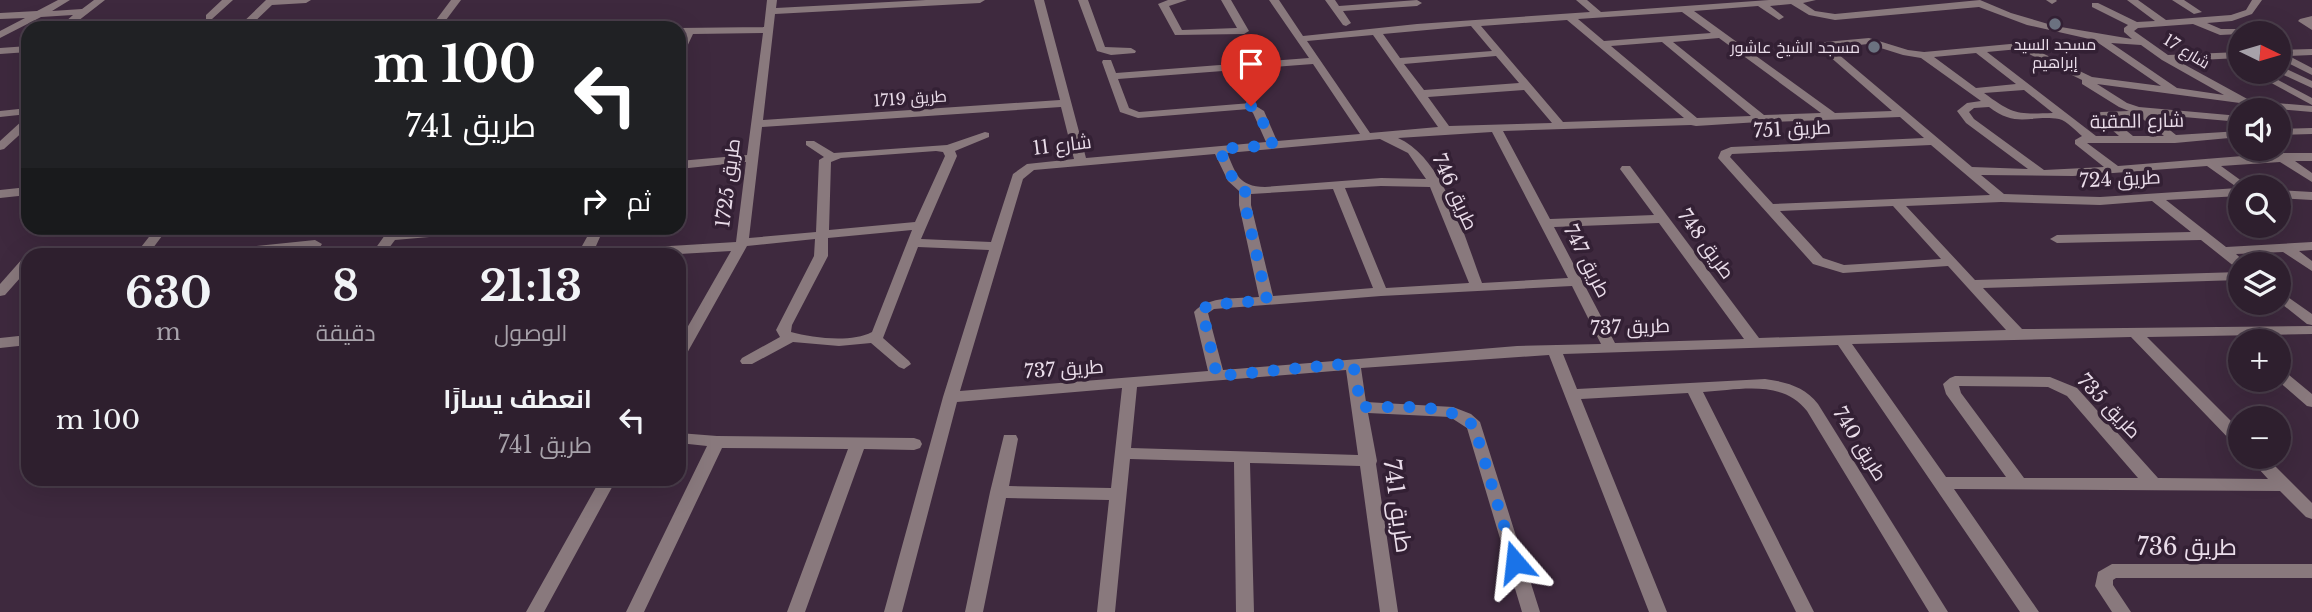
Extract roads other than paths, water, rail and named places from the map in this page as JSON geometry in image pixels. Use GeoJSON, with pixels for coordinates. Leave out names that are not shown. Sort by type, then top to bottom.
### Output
{"type":"FeatureCollection","features":[{"type":"Feature","properties":{"kind":"street"},"geometry":{"type":"LineString","coordinates":[[27,21],[65,0]]}},
{"type":"Feature","properties":{"kind":"street"},"geometry":{"type":"LineString","coordinates":[[73,21],[100,0]]}},
{"type":"Feature","properties":{"kind":"street"},"geometry":{"type":"LineString","coordinates":[[209,18],[228,0]]}},
{"type":"Feature","properties":{"kind":"street"},"geometry":{"type":"LineString","coordinates":[[249,21],[270,1],[306,0]]}},
{"type":"Feature","properties":{"kind":"street"},"geometry":{"type":"LineString","coordinates":[[440,21],[456,0]]}},
{"type":"Feature","properties":{"kind":"street"},"geometry":{"type":"LineString","coordinates":[[771,6],[980,0]]}},
{"type":"Feature","properties":{"kind":"street"},"geometry":{"type":"LineString","coordinates":[[1039,0],[1081,162]]}},
{"type":"Feature","properties":{"kind":"street"},"geometry":{"type":"LineString","coordinates":[[1083,0],[1101,49],[1111,52],[1131,51]]}},
{"type":"Feature","properties":{"kind":"street"},"geometry":{"type":"LineString","coordinates":[[1182,0],[1163,4],[1179,33],[1247,35],[1226,0]]}},
{"type":"Feature","properties":{"kind":"street"},"geometry":{"type":"LineString","coordinates":[[1274,0],[1372,135]]}},
{"type":"Feature","properties":{"kind":"street"},"geometry":{"type":"LineString","coordinates":[[1330,0],[1346,23]]}},
{"type":"Feature","properties":{"kind":"street"},"geometry":{"type":"LineString","coordinates":[[1581,0],[1599,15]]}},
{"type":"Feature","properties":{"kind":"street"},"geometry":{"type":"LineString","coordinates":[[1302,39],[1474,23],[1811,0]]}},
{"type":"Feature","properties":{"kind":"street"},"geometry":{"type":"LineString","coordinates":[[2132,0],[2164,23]]}},
{"type":"Feature","properties":{"kind":"street"},"geometry":{"type":"LineString","coordinates":[[2177,0],[2196,17],[2220,32],[2228,32]]}},
{"type":"Feature","properties":{"kind":"street"},"geometry":{"type":"LineString","coordinates":[[2095,5],[2136,24],[2164,23],[2196,17],[2232,18],[2249,12],[2257,0]]}},
{"type":"Feature","properties":{"kind":"street"},"geometry":{"type":"LineString","coordinates":[[1793,1],[1812,13],[1835,18],[1976,2]]}},
{"type":"Feature","properties":{"kind":"street","name":"شارع 17"},"geometry":{"type":"LineString","coordinates":[[1976,2],[2008,16],[2096,37],[2140,42],[2236,98]]}},
{"type":"Feature","properties":{"kind":"street"},"geometry":{"type":"LineString","coordinates":[[1336,9],[1417,3]]}},
{"type":"Feature","properties":{"kind":"street"},"geometry":{"type":"LineString","coordinates":[[1761,4],[1779,17]]}},
{"type":"Feature","properties":{"kind":"street","name":"طريق 1725"},"geometry":{"type":"LineString","coordinates":[[686,343],[742,245],[771,6]]}},
{"type":"Feature","properties":{"kind":"street"},"geometry":{"type":"LineString","coordinates":[[1685,9],[1833,117]]}},
{"type":"Feature","properties":{"kind":"street"},"geometry":{"type":"LineString","coordinates":[[2,14],[85,12]]}},
{"type":"Feature","properties":{"kind":"street"},"geometry":{"type":"LineString","coordinates":[[1570,17],[1696,123]]}},
{"type":"Feature","properties":{"kind":"street"},"geometry":{"type":"LineString","coordinates":[[2232,18],[2237,21]]}},
{"type":"Feature","properties":{"kind":"street"},"geometry":{"type":"LineString","coordinates":[[2312,19],[2303,21],[2312,27]]}},
{"type":"Feature","properties":{"kind":"street"},"geometry":{"type":"LineString","coordinates":[[1474,23],[1561,127]]}},
{"type":"Feature","properties":{"kind":"street"},"geometry":{"type":"LineString","coordinates":[[0,35],[21,24]]}},
{"type":"Feature","properties":{"kind":"street"},"geometry":{"type":"LineString","coordinates":[[2136,24],[2129,28],[2129,32],[2140,42]]}},
{"type":"Feature","properties":{"kind":"street"},"geometry":{"type":"LineString","coordinates":[[686,31],[767,30]]}},
{"type":"Feature","properties":{"kind":"street"},"geometry":{"type":"LineString","coordinates":[[1376,31],[1446,130]]}},
{"type":"Feature","properties":{"kind":"street"},"geometry":{"type":"LineString","coordinates":[[1601,44],[1721,35]]}},
{"type":"Feature","properties":{"kind":"street"},"geometry":{"type":"LineString","coordinates":[[2096,37],[2111,50],[2175,90]]}},
{"type":"Feature","properties":{"kind":"street"},"geometry":{"type":"LineString","coordinates":[[1664,39],[1764,121]]}},
{"type":"Feature","properties":{"kind":"street"},"geometry":{"type":"LineString","coordinates":[[2001,198],[1825,48],[1825,45],[1869,41],[1907,53],[1924,55],[2024,47],[2090,80],[2228,99]]}},
{"type":"Feature","properties":{"kind":"street"},"geometry":{"type":"LineString","coordinates":[[0,51],[21,50]]}},
{"type":"Feature","properties":{"kind":"street"},"geometry":{"type":"LineString","coordinates":[[1978,50],[2091,137]]}},
{"type":"Feature","properties":{"kind":"street"},"geometry":{"type":"LineString","coordinates":[[1397,61],[1500,52]]}},
{"type":"Feature","properties":{"kind":"street"},"geometry":{"type":"LineString","coordinates":[[2292,53],[2312,52]]}},
{"type":"Feature","properties":{"kind":"street"},"geometry":{"type":"LineString","coordinates":[[1924,55],[2004,113],[2021,117],[2065,116]]}},
{"type":"Feature","properties":{"kind":"street"},"geometry":{"type":"LineString","coordinates":[[2029,58],[2042,56]]}},
{"type":"Feature","properties":{"kind":"street"},"geometry":{"type":"LineString","coordinates":[[2166,58],[2228,56]]}},
{"type":"Feature","properties":{"kind":"street"},"geometry":{"type":"LineString","coordinates":[[1112,76],[1316,61]]}},
{"type":"Feature","properties":{"kind":"street"},"geometry":{"type":"LineString","coordinates":[[2291,61],[2312,72]]}},
{"type":"Feature","properties":{"kind":"street"},"geometry":{"type":"LineString","coordinates":[[1107,62],[1124,110],[1138,115],[1251,106],[1258,111],[1273,145]]}},
{"type":"Feature","properties":{"kind":"street"},"geometry":{"type":"LineString","coordinates":[[2291,74],[2312,85]]}},
{"type":"Feature","properties":{"kind":"street"},"geometry":{"type":"LineString","coordinates":[[2161,79],[2200,78]]}},
{"type":"Feature","properties":{"kind":"street"},"geometry":{"type":"LineString","coordinates":[[2090,80],[2085,81],[2123,105],[2140,112],[2175,140]]}},
{"type":"Feature","properties":{"kind":"street"},"geometry":{"type":"LineString","coordinates":[[2278,84],[2312,102]]}},
{"type":"Feature","properties":{"kind":"street"},"geometry":{"type":"LineString","coordinates":[[1420,94],[1528,86]]}},
{"type":"Feature","properties":{"kind":"street"},"geometry":{"type":"LineString","coordinates":[[1973,92],[2025,87]]}},
{"type":"Feature","properties":{"kind":"street","name":"طريق 1719"},"geometry":{"type":"LineString","coordinates":[[756,124],[1067,103]]}},
{"type":"Feature","properties":{"kind":"street"},"geometry":{"type":"LineString","coordinates":[[1990,104],[1971,106],[1962,111],[1970,121],[2041,173]]}},
{"type":"Feature","properties":{"kind":"street"},"geometry":{"type":"LineString","coordinates":[[2291,107],[2312,109]]}},
{"type":"Feature","properties":{"kind":"street"},"geometry":{"type":"LineString","coordinates":[[0,114],[21,112]]}},
{"type":"Feature","properties":{"kind":"street"},"geometry":{"type":"LineString","coordinates":[[2129,139],[2101,115],[2140,112],[2228,118]]}},
{"type":"Feature","properties":{"kind":"street","name":"شارع 11"},"geometry":{"type":"LineString","coordinates":[[893,612],[951,397],[1019,173],[1031,167],[1446,130],[1764,121],[1902,114]]}},
{"type":"Feature","properties":{"kind":"street"},"geometry":{"type":"LineString","coordinates":[[0,147],[5,138],[21,126]]}},
{"type":"Feature","properties":{"kind":"street"},"geometry":{"type":"LineString","coordinates":[[1496,128],[1546,223]]}},
{"type":"Feature","properties":{"kind":"street"},"geometry":{"type":"LineString","coordinates":[[2291,128],[2312,131]]}},
{"type":"Feature","properties":{"kind":"street"},"geometry":{"type":"LineString","coordinates":[[810,143],[831,156],[948,149],[985,135]]}},
{"type":"Feature","properties":{"kind":"street","name":"طريق 746"},"geometry":{"type":"LineString","coordinates":[[1372,135],[1401,144],[1419,157],[1434,183],[1477,286]]}},
{"type":"Feature","properties":{"kind":"street","name":"شارع المقبة"},"geometry":{"type":"LineString","coordinates":[[2114,169],[2079,142],[2091,137],[2175,140],[2228,135]]}},
{"type":"Feature","properties":{"kind":"street","name":"طريق 751"},"geometry":{"type":"LineString","coordinates":[[1934,141],[1731,151],[1725,153],[1724,158],[1818,261],[1843,269],[1952,262]]}},
{"type":"Feature","properties":{"kind":"street"},"geometry":{"type":"LineString","coordinates":[[747,361],[790,337],[858,341],[874,338],[881,330],[920,225],[951,156],[948,149]]}},
{"type":"Feature","properties":{"kind":"street"},"geometry":{"type":"LineString","coordinates":[[1219,149],[1234,181],[1245,190],[1434,183]]}},
{"type":"Feature","properties":{"kind":"street"},"geometry":{"type":"LineString","coordinates":[[790,337],[783,330],[821,256],[824,163],[831,156]]}},
{"type":"Feature","properties":{"kind":"street"},"geometry":{"type":"LineString","coordinates":[[686,164],[751,158]]}},
{"type":"Feature","properties":{"kind":"street"},"geometry":{"type":"LineString","coordinates":[[2291,159],[2312,158]]}},
{"type":"Feature","properties":{"kind":"street"},"geometry":{"type":"LineString","coordinates":[[1971,171],[2041,173],[2233,161]]}},
{"type":"Feature","properties":{"kind":"street"},"geometry":{"type":"LineString","coordinates":[[2285,161],[2312,178]]}},
{"type":"Feature","properties":{"kind":"street"},"geometry":{"type":"LineString","coordinates":[[2211,164],[2228,176]]}},
{"type":"Feature","properties":{"kind":"street","name":"طريق 748"},"geometry":{"type":"LineString","coordinates":[[1626,169],[1754,342]]}},
{"type":"Feature","properties":{"kind":"street"},"geometry":{"type":"LineString","coordinates":[[1337,185],[1381,292]]}},
{"type":"Feature","properties":{"kind":"street"},"geometry":{"type":"LineString","coordinates":[[1245,190],[1246,209],[1267,300]]}},
{"type":"Feature","properties":{"kind":"street"},"geometry":{"type":"LineString","coordinates":[[0,194],[21,192]]}},
{"type":"Feature","properties":{"kind":"street","name":"طريق 724"},"geometry":{"type":"LineString","coordinates":[[2001,198],[2100,201],[2228,193]]}},
{"type":"Feature","properties":{"kind":"street"},"geometry":{"type":"LineString","coordinates":[[2291,195],[2312,197]]}},
{"type":"Feature","properties":{"kind":"street"},"geometry":{"type":"LineString","coordinates":[[1770,208],[2001,198]]}},
{"type":"Feature","properties":{"kind":"street"},"geometry":{"type":"LineString","coordinates":[[2155,198],[2228,254]]}},
{"type":"Feature","properties":{"kind":"street"},"geometry":{"type":"LineString","coordinates":[[1896,202],[2018,334]]}},
{"type":"Feature","properties":{"kind":"street","name":"طريق 747"},"geometry":{"type":"LineString","coordinates":[[1610,347],[1546,223],[1663,219]]}},
{"type":"Feature","properties":{"kind":"street"},"geometry":{"type":"LineString","coordinates":[[686,249],[920,225]]}},
{"type":"Feature","properties":{"kind":"street"},"geometry":{"type":"LineString","coordinates":[[2057,239],[2204,236]]}},
{"type":"Feature","properties":{"kind":"street"},"geometry":{"type":"LineString","coordinates":[[914,243],[997,246]]}},
{"type":"Feature","properties":{"kind":"street"},"geometry":{"type":"LineString","coordinates":[[276,248],[315,244]]}},
{"type":"Feature","properties":{"kind":"street"},"geometry":{"type":"LineString","coordinates":[[2224,251],[2312,246]]}},
{"type":"Feature","properties":{"kind":"street"},"geometry":{"type":"LineString","coordinates":[[2287,248],[2312,267]]}},
{"type":"Feature","properties":{"kind":"street"},"geometry":{"type":"LineString","coordinates":[[0,292],[21,269]]}},
{"type":"Feature","properties":{"kind":"street"},"geometry":{"type":"LineString","coordinates":[[1972,284],[2228,276]]}},
{"type":"Feature","properties":{"kind":"street"},"geometry":{"type":"LineString","coordinates":[[1217,376],[1202,309],[1210,305],[1381,292],[1576,282]]}},
{"type":"Feature","properties":{"kind":"street"},"geometry":{"type":"LineString","coordinates":[[2291,305],[2312,321]]}},
{"type":"Feature","properties":{"kind":"street","name":"طريق 737"},"geometry":{"type":"LineString","coordinates":[[2291,332],[2312,330]]}},
{"type":"Feature","properties":{"kind":"street"},"geometry":{"type":"LineString","coordinates":[[2134,332],[2228,428]]}},
{"type":"Feature","properties":{"kind":"street","name":"طريق 737"},"geometry":{"type":"LineString","coordinates":[[951,397],[1554,349],[2018,334],[2134,332],[2228,336]]}},
{"type":"Feature","properties":{"kind":"street"},"geometry":{"type":"LineString","coordinates":[[874,338],[904,364]]}},
{"type":"Feature","properties":{"kind":"street"},"geometry":{"type":"LineString","coordinates":[[1842,340],[2030,612]]}},
{"type":"Feature","properties":{"kind":"street"},"geometry":{"type":"LineString","coordinates":[[0,343],[21,341]]}},
{"type":"Feature","properties":{"kind":"street"},"geometry":{"type":"LineString","coordinates":[[1554,349],[1658,612]]}},
{"type":"Feature","properties":{"kind":"street","name":"طريق 741"},"geometry":{"type":"LineString","coordinates":[[1353,363],[1389,612]]}},
{"type":"Feature","properties":{"kind":"street","name":"طريق 735"},"geometry":{"type":"LineString","coordinates":[[2018,482],[1954,394],[1951,384],[1961,379],[2038,381],[2062,386],[2072,392],[2153,484]]}},
{"type":"Feature","properties":{"kind":"street"},"geometry":{"type":"LineString","coordinates":[[1106,612],[1130,384]]}},
{"type":"Feature","properties":{"kind":"street"},"geometry":{"type":"LineString","coordinates":[[2291,384],[2312,402]]}},
{"type":"Feature","properties":{"kind":"street","name":"طريق 740"},"geometry":{"type":"LineString","coordinates":[[1573,394],[1782,386],[1806,398],[1939,612]]}},
{"type":"Feature","properties":{"kind":"street"},"geometry":{"type":"LineString","coordinates":[[1693,388],[1805,612]]}},
{"type":"Feature","properties":{"kind":"street"},"geometry":{"type":"LineString","coordinates":[[1361,407],[1453,412],[1474,426],[1531,612]]}},
{"type":"Feature","properties":{"kind":"street"},"geometry":{"type":"LineString","coordinates":[[686,439],[717,442],[914,444]]}},
{"type":"Feature","properties":{"kind":"street"},"geometry":{"type":"LineString","coordinates":[[974,612],[1010,439]]}},
{"type":"Feature","properties":{"kind":"street"},"geometry":{"type":"LineString","coordinates":[[686,444],[698,441]]}},
{"type":"Feature","properties":{"kind":"street"},"geometry":{"type":"LineString","coordinates":[[635,612],[717,442]]}},
{"type":"Feature","properties":{"kind":"street"},"geometry":{"type":"LineString","coordinates":[[796,612],[857,445]]}},
{"type":"Feature","properties":{"kind":"street"},"geometry":{"type":"LineString","coordinates":[[1122,453],[1369,461]]}},
{"type":"Feature","properties":{"kind":"street"},"geometry":{"type":"LineString","coordinates":[[1242,456],[1245,612]]}},
{"type":"Feature","properties":{"kind":"street"},"geometry":{"type":"LineString","coordinates":[[2268,469],[2312,513]]}},
{"type":"Feature","properties":{"kind":"street"},"geometry":{"type":"LineString","coordinates":[[1940,482],[2284,485]]}},
{"type":"Feature","properties":{"kind":"street"},"geometry":{"type":"LineString","coordinates":[[535,612],[605,486]]}},
{"type":"Feature","properties":{"kind":"street"},"geometry":{"type":"LineString","coordinates":[[998,492],[1117,494]]}},
{"type":"Feature","properties":{"kind":"street","name":"طريق 736"},"geometry":{"type":"LineString","coordinates":[[2122,612],[2104,586],[2104,577],[2112,572],[2312,571]]}},
{"type":"Feature","properties":{"kind":"place","name":"مسجد السيد إبراهيم"},"geometry":{"type":"Point","coordinates":[2055,24]}},
{"type":"Feature","properties":{"kind":"place","name":"مسجد الشيخ عاشور"},"geometry":{"type":"Point","coordinates":[1874,47]}}]}
